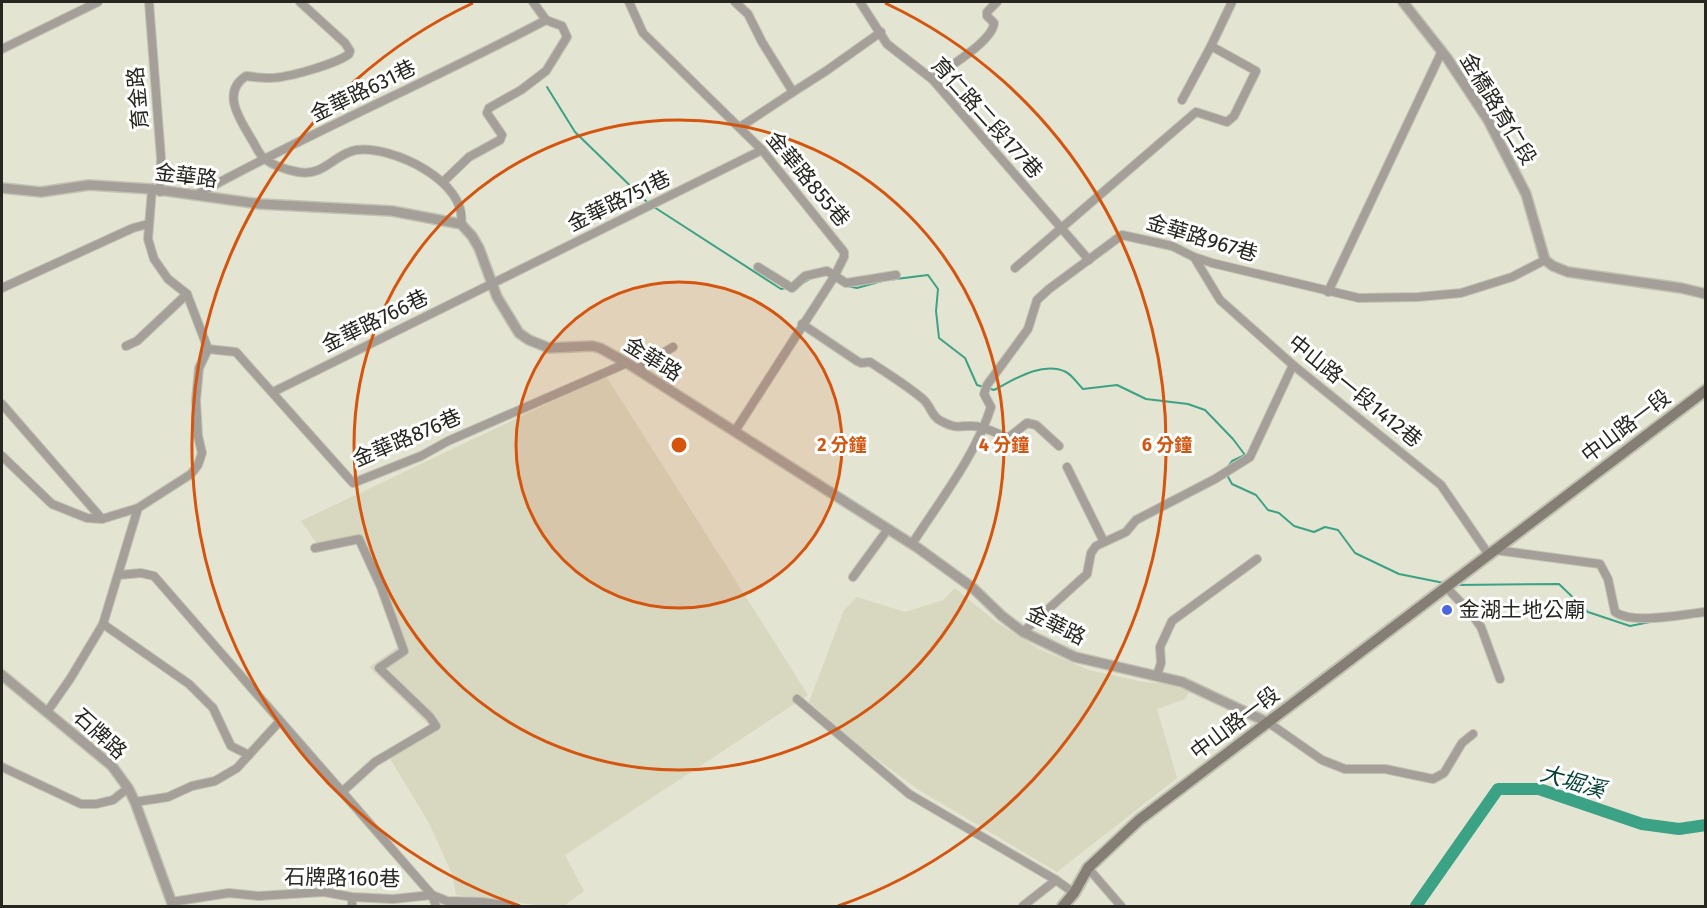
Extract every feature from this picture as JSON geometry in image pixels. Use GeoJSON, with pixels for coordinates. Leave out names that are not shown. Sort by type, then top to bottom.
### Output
{"type":"FeatureCollection","features":[{"type":"Feature","properties":{"kind":"main road","name":"中山路一段"},"geometry":{"type":"LineString","coordinates":[[1063,906],[1074,893],[1088,868],[1139,820],[1706,390]]}},
{"type":"Feature","properties":{"kind":"street"},"geometry":{"type":"LineString","coordinates":[[2,49],[98,2]]}},
{"type":"Feature","properties":{"kind":"street","name":"育金路"},"geometry":{"type":"LineString","coordinates":[[148,2],[161,158],[148,224],[148,239],[154,259],[168,279],[187,294]]}},
{"type":"Feature","properties":{"kind":"street"},"geometry":{"type":"LineString","coordinates":[[300,2],[350,51],[338,61],[287,76],[271,78],[246,76],[237,85],[233,106],[263,158],[281,168],[314,174],[354,150],[381,151],[413,162],[443,182],[454,196],[462,218],[461,224]]}},
{"type":"Feature","properties":{"kind":"street"},"geometry":{"type":"LineString","coordinates":[[443,182],[469,157],[500,140],[502,135],[487,113],[489,108],[521,90],[546,71],[567,37],[562,26],[546,20],[533,2]]}},
{"type":"Feature","properties":{"kind":"street","name":"金華路855巷"},"geometry":{"type":"LineString","coordinates":[[629,2],[643,33],[762,150],[844,252],[844,257],[833,278],[735,431]]}},
{"type":"Feature","properties":{"kind":"street"},"geometry":{"type":"LineString","coordinates":[[735,2],[748,14],[762,42],[793,92]]}},
{"type":"Feature","properties":{"kind":"street","name":"育仁路二段177巷"},"geometry":{"type":"LineString","coordinates":[[860,2],[887,44],[932,79],[1089,260]]}},
{"type":"Feature","properties":{"kind":"street"},"geometry":{"type":"LineString","coordinates":[[932,79],[992,32],[994,23],[987,16],[987,12],[998,2]]}},
{"type":"Feature","properties":{"kind":"street"},"geometry":{"type":"LineString","coordinates":[[1182,100],[1232,2]]}},
{"type":"Feature","properties":{"kind":"street","name":"金橋路育仁段"},"geometry":{"type":"LineString","coordinates":[[1403,2],[1442,51],[1488,120],[1526,194],[1545,260]]}},
{"type":"Feature","properties":{"kind":"street","name":"金華路631巷"},"geometry":{"type":"LineString","coordinates":[[196,195],[263,158],[489,50],[546,20]]}},
{"type":"Feature","properties":{"kind":"street"},"geometry":{"type":"LineString","coordinates":[[740,127],[881,32]]}},
{"type":"Feature","properties":{"kind":"street"},"geometry":{"type":"LineString","coordinates":[[1015,268],[1196,112],[1227,122],[1234,116],[1256,71],[1211,46]]}},
{"type":"Feature","properties":{"kind":"street"},"geometry":{"type":"LineString","coordinates":[[1328,292],[1442,51]]}},
{"type":"Feature","properties":{"kind":"street","name":"金華路751巷"},"geometry":{"type":"LineString","coordinates":[[493,283],[762,150]]}},
{"type":"Feature","properties":{"kind":"street","name":"金華路"},"geometry":{"type":"LineString","coordinates":[[2,188],[41,192],[89,185],[196,195],[260,204],[392,211],[461,224],[479,248],[507,315],[519,333],[530,340],[549,348],[592,346],[627,363],[912,544],[973,588],[1002,616],[1023,632],[1075,657],[1182,682],[1269,723]]}},
{"type":"Feature","properties":{"kind":"street"},"geometry":{"type":"LineString","coordinates":[[2,288],[133,228],[148,224]]}},
{"type":"Feature","properties":{"kind":"street","name":"金華路967巷"},"geometry":{"type":"LineString","coordinates":[[912,544],[963,466],[987,420],[991,407],[984,394],[987,386],[1029,329],[1037,300],[1122,235],[1172,246],[1194,257],[1359,298],[1418,297],[1461,293],[1512,277],[1545,260]]}},
{"type":"Feature","properties":{"kind":"street","name":"中山路一段1412巷"},"geometry":{"type":"LineString","coordinates":[[1194,257],[1220,300],[1293,365],[1441,485],[1492,553]]}},
{"type":"Feature","properties":{"kind":"street"},"geometry":{"type":"LineString","coordinates":[[1545,260],[1568,272],[1681,288],[1706,294]]}},
{"type":"Feature","properties":{"kind":"street"},"geometry":{"type":"LineString","coordinates":[[758,267],[792,288],[805,276],[827,271],[833,278],[846,284],[896,275]]}},
{"type":"Feature","properties":{"kind":"street","name":"金華路766巷"},"geometry":{"type":"LineString","coordinates":[[273,392],[493,283]]}},
{"type":"Feature","properties":{"kind":"street"},"geometry":{"type":"LineString","coordinates":[[2,456],[52,504],[87,518],[102,519],[138,508],[191,474],[198,465],[202,453],[198,436],[197,390],[199,368],[208,349],[187,294],[137,341],[126,346]]}},
{"type":"Feature","properties":{"kind":"street"},"geometry":{"type":"LineString","coordinates":[[802,324],[857,361],[870,362],[886,373],[924,400],[932,409],[934,417],[940,421],[957,428],[973,426],[1008,438],[1027,423],[1036,425],[1059,446]]}},
{"type":"Feature","properties":{"kind":"street"},"geometry":{"type":"LineString","coordinates":[[637,369],[673,347]]}},
{"type":"Feature","properties":{"kind":"street","name":"金華路876巷"},"geometry":{"type":"LineString","coordinates":[[208,349],[236,352],[353,483],[421,456],[448,441],[627,363]]}},
{"type":"Feature","properties":{"kind":"street"},"geometry":{"type":"LineString","coordinates":[[1023,632],[1087,574],[1091,553],[1096,546],[1126,532],[1136,520],[1215,479],[1250,457],[1293,365]]}},
{"type":"Feature","properties":{"kind":"street"},"geometry":{"type":"LineString","coordinates":[[2,404],[102,519]]}},
{"type":"Feature","properties":{"kind":"street"},"geometry":{"type":"LineString","coordinates":[[1067,467],[1104,542]]}},
{"type":"Feature","properties":{"kind":"street"},"geometry":{"type":"LineString","coordinates":[[47,712],[103,624],[138,508]]}},
{"type":"Feature","properties":{"kind":"street"},"geometry":{"type":"LineString","coordinates":[[853,577],[888,529]]}},
{"type":"Feature","properties":{"kind":"street"},"geometry":{"type":"LineString","coordinates":[[315,548],[359,540],[381,587],[404,651],[379,668],[430,717],[436,726],[375,762],[343,791]]}},
{"type":"Feature","properties":{"kind":"street"},"geometry":{"type":"LineString","coordinates":[[1492,553],[1600,564],[1608,579],[1615,612],[1621,616],[1634,618],[1706,612]]}},
{"type":"Feature","properties":{"kind":"street"},"geometry":{"type":"LineString","coordinates":[[1157,675],[1161,663],[1160,647],[1172,621],[1257,559]]}},
{"type":"Feature","properties":{"kind":"street"},"geometry":{"type":"LineString","coordinates":[[119,575],[141,573],[154,576],[432,895],[436,906]]}},
{"type":"Feature","properties":{"kind":"street"},"geometry":{"type":"LineString","coordinates":[[1450,585],[1481,627],[1500,679]]}},
{"type":"Feature","properties":{"kind":"street"},"geometry":{"type":"LineString","coordinates":[[103,624],[189,684],[213,708],[231,746],[249,755]]}},
{"type":"Feature","properties":{"kind":"street","name":"石牌路"},"geometry":{"type":"LineString","coordinates":[[2,675],[112,766],[135,802],[172,904]]}},
{"type":"Feature","properties":{"kind":"street"},"geometry":{"type":"LineString","coordinates":[[797,699],[909,794],[1056,880],[1074,893]]}},
{"type":"Feature","properties":{"kind":"street"},"geometry":{"type":"LineString","coordinates":[[135,802],[168,797],[192,786],[215,781],[237,768],[279,722]]}},
{"type":"Feature","properties":{"kind":"street"},"geometry":{"type":"LineString","coordinates":[[1269,723],[1322,760],[1344,769],[1385,769],[1432,779],[1444,773],[1462,744],[1473,734]]}},
{"type":"Feature","properties":{"kind":"street"},"geometry":{"type":"LineString","coordinates":[[2,767],[81,804],[96,804],[113,800],[128,788]]}},
{"type":"Feature","properties":{"kind":"street"},"geometry":{"type":"LineString","coordinates":[[1088,868],[1121,906]]}},
{"type":"Feature","properties":{"kind":"street"},"geometry":{"type":"LineString","coordinates":[[1023,906],[1056,880]]}},
{"type":"Feature","properties":{"kind":"street","name":"石牌路160巷"},"geometry":{"type":"LineString","coordinates":[[172,904],[229,893],[258,896],[324,892],[352,897],[393,899],[432,895],[447,901],[483,902],[510,906]]}},
{"type":"Feature","properties":{"kind":"street"},"geometry":{"type":"LineString","coordinates":[[352,897],[352,906]]}},
{"type":"Feature","properties":{"kind":"shaded area"},"geometry":{"type":"Polygon","coordinates":[[[606,376],[808,695],[565,855],[584,891],[564,906],[544,906],[456,895],[452,874],[429,823],[386,752],[429,725],[369,667],[398,647],[374,577],[354,542],[318,545],[301,521],[606,376]]]}},
{"type":"Feature","properties":{"kind":"shaded area"},"geometry":{"type":"Polygon","coordinates":[[[955,588],[996,622],[1039,649],[1089,670],[1143,682],[1170,684],[1189,692],[1185,699],[1157,709],[1177,778],[1057,872],[919,790],[862,748],[809,702],[844,610],[857,597],[905,612],[943,600],[955,588]]]}},
{"type":"Feature","properties":{"kind":"waterway"},"geometry":{"type":"LineString","coordinates":[[547,87],[575,132],[649,204]]}},
{"type":"Feature","properties":{"kind":"waterway"},"geometry":{"type":"LineString","coordinates":[[654,207],[781,289],[786,288]]}},
{"type":"Feature","properties":{"kind":"waterway"},"geometry":{"type":"LineString","coordinates":[[888,280],[928,275],[938,289],[936,311],[939,338],[965,358],[977,385],[994,390],[1029,373],[1057,369],[1068,373],[1083,389],[1117,385],[1146,399],[1188,404],[1205,410],[1245,455],[1232,461],[1227,468]]}},
{"type":"Feature","properties":{"kind":"waterway"},"geometry":{"type":"LineString","coordinates":[[800,285],[813,277]]}},
{"type":"Feature","properties":{"kind":"waterway"},"geometry":{"type":"LineString","coordinates":[[847,286],[857,288],[882,281]]}},
{"type":"Feature","properties":{"kind":"waterway"},"geometry":{"type":"LineString","coordinates":[[1227,475],[1232,484],[1256,495],[1268,510],[1279,513],[1294,526],[1314,532],[1325,527],[1338,530],[1355,553],[1399,574],[1444,583]]}},
{"type":"Feature","properties":{"kind":"waterway"},"geometry":{"type":"LineString","coordinates":[[1456,585],[1559,584],[1588,612],[1630,626],[1655,621]]}},
{"type":"Feature","properties":{"kind":"waterway","name":"大堀溪"},"geometry":{"type":"LineString","coordinates":[[1416,906],[1498,789],[1539,789],[1642,824],[1679,829],[1706,825]]}},
{"type":"Feature","properties":{"kind":"place","name":"金湖土地公廟"},"geometry":{"type":"Point","coordinates":[1447,610]}}]}
